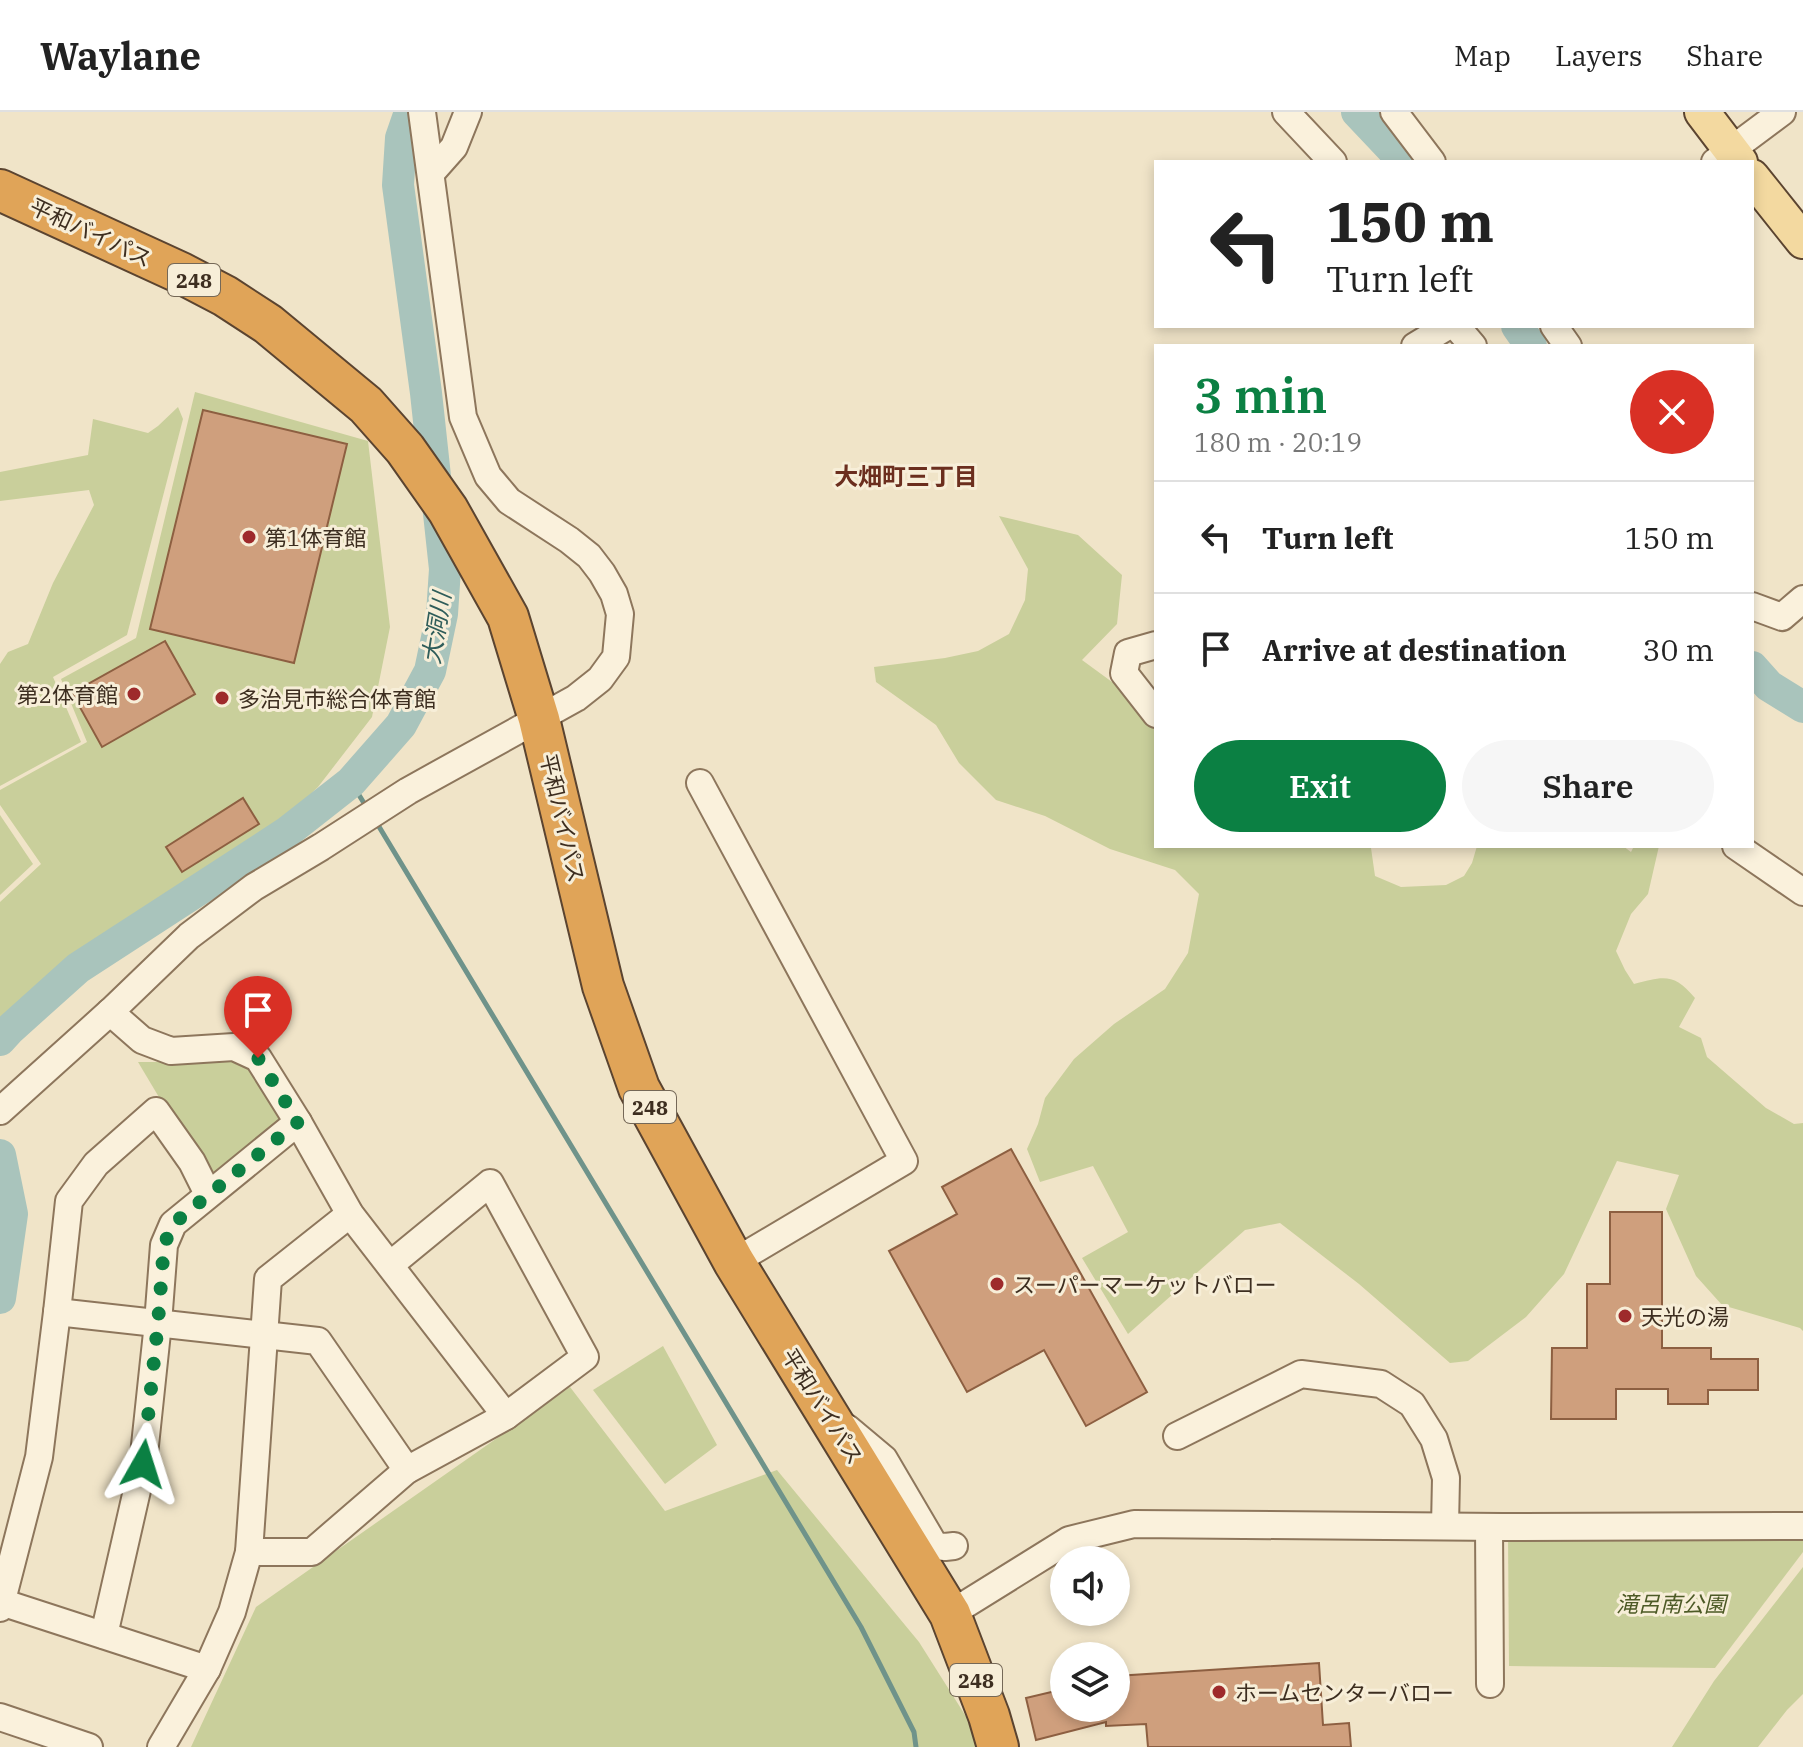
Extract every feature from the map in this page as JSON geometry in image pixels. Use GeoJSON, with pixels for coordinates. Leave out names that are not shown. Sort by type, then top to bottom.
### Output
{"type":"FeatureCollection","features":[{"type":"Feature","properties":{"kind":"highway","name":"平和バイパス"},"geometry":{"type":"LineString","coordinates":[[0,190],[181,273],[225,296],[268,324],[366,405],[405,449],[448,510],[508,617],[539,719],[603,986],[639,1088],[734,1262],[950,1614]]}},
{"type":"Feature","properties":{"kind":"highway","name":"248"},"geometry":{"type":"LineString","coordinates":[[950,1614],[998,1747]]}},
{"type":"Feature","properties":{"kind":"main road"},"geometry":{"type":"LineString","coordinates":[[1702,112],[1728,158]]}},
{"type":"Feature","properties":{"kind":"main road"},"geometry":{"type":"LineString","coordinates":[[1754,180],[1803,241]]}},
{"type":"Feature","properties":{"kind":"street"},"geometry":{"type":"LineString","coordinates":[[8,1104],[189,936],[254,887],[408,791],[576,698],[600,679],[616,657],[620,614],[614,594],[602,573],[589,556],[569,540],[509,501],[488,476],[463,417],[422,112]]}},
{"type":"Feature","properties":{"kind":"street"},"geometry":{"type":"LineString","coordinates":[[431,173],[454,147],[468,112]]}},
{"type":"Feature","properties":{"kind":"street"},"geometry":{"type":"LineString","coordinates":[[1286,112],[1331,160]]}},
{"type":"Feature","properties":{"kind":"street"},"geometry":{"type":"LineString","coordinates":[[1394,112],[1430,160]]}},
{"type":"Feature","properties":{"kind":"street"},"geometry":{"type":"LineString","coordinates":[[1728,158],[1782,112]]}},
{"type":"Feature","properties":{"kind":"street"},"geometry":{"type":"LineString","coordinates":[[1418,344],[1445,328]]}},
{"type":"Feature","properties":{"kind":"street"},"geometry":{"type":"LineString","coordinates":[[1458,328],[1471,344]]}},
{"type":"Feature","properties":{"kind":"street"},"geometry":{"type":"LineString","coordinates":[[1754,607],[1782,617],[1803,599]]}},
{"type":"Feature","properties":{"kind":"street"},"geometry":{"type":"LineString","coordinates":[[1154,646],[1128,653],[1124,673],[1154,711]]}},
{"type":"Feature","properties":{"kind":"street"},"geometry":{"type":"LineString","coordinates":[[700,783],[904,1161],[734,1262]]}},
{"type":"Feature","properties":{"kind":"street"},"geometry":{"type":"LineString","coordinates":[[1739,848],[1803,892]]}},
{"type":"Feature","properties":{"kind":"street"},"geometry":{"type":"LineString","coordinates":[[110,1012],[142,1040],[171,1051],[234,1047],[258,1058],[350,1214],[506,1416]]}},
{"type":"Feature","properties":{"kind":"street"},"geometry":{"type":"LineString","coordinates":[[207,1669],[1,1605],[39,1457],[69,1201],[96,1164],[156,1111],[192,1162],[208,1194]]}},
{"type":"Feature","properties":{"kind":"street"},"geometry":{"type":"LineString","coordinates":[[104,1635],[143,1464],[164,1245],[173,1224],[298,1122]]}},
{"type":"Feature","properties":{"kind":"street"},"geometry":{"type":"LineString","coordinates":[[249,1552],[312,1552],[407,1470],[506,1416],[585,1357],[490,1183],[390,1265]]}},
{"type":"Feature","properties":{"kind":"street"},"geometry":{"type":"LineString","coordinates":[[161,1747],[207,1669],[232,1612],[249,1552],[268,1279],[350,1214]]}},
{"type":"Feature","properties":{"kind":"street"},"geometry":{"type":"LineString","coordinates":[[57,1312],[318,1341],[407,1470]]}},
{"type":"Feature","properties":{"kind":"street"},"geometry":{"type":"LineString","coordinates":[[1177,1436],[1301,1374],[1381,1384],[1412,1404],[1434,1439],[1446,1478],[1445,1526]]}},
{"type":"Feature","properties":{"kind":"street"},"geometry":{"type":"LineString","coordinates":[[825,1411],[884,1459],[935,1546],[954,1546]]}},
{"type":"Feature","properties":{"kind":"street"},"geometry":{"type":"LineString","coordinates":[[950,1614],[1069,1540],[1134,1524],[1803,1526]]}},
{"type":"Feature","properties":{"kind":"street"},"geometry":{"type":"LineString","coordinates":[[1489,1527],[1490,1684]]}},
{"type":"Feature","properties":{"kind":"street"},"geometry":{"type":"LineString","coordinates":[[0,1717],[89,1747]]}},
{"type":"Feature","properties":{"kind":"green space","name":"多治見市総合体育館"},"geometry":{"type":"Polygon","coordinates":[[[195,392],[368,441],[390,627],[372,717],[318,787],[269,834],[80,960],[0,1024],[0,902],[41,864],[0,805],[0,790],[87,742],[61,679],[136,638],[195,392]]]}},
{"type":"Feature","properties":{"kind":"green space"},"geometry":{"type":"Polygon","coordinates":[[[178,407],[183,419],[127,635],[53,677],[81,742],[0,786],[0,664],[8,652],[28,644],[53,583],[94,505],[89,490],[0,501],[0,472],[88,455],[93,419],[148,433],[178,407]]]}},
{"type":"Feature","properties":{"kind":"green space"},"geometry":{"type":"Polygon","coordinates":[[[999,516],[1078,535],[1122,575],[1117,624],[1082,660],[1123,690],[1154,705],[1154,848],[1371,848],[1375,876],[1401,887],[1446,885],[1464,876],[1476,848],[1626,848],[1631,852],[1633,848],[1659,848],[1648,894],[1631,914],[1616,951],[1634,984],[1661,978],[1674,980],[1688,990],[1695,998],[1679,1027],[1701,1038],[1707,1057],[1766,1108],[1794,1124],[1803,1123],[1803,1331],[1722,1305],[1696,1276],[1666,1209],[1679,1175],[1617,1161],[1564,1274],[1526,1317],[1468,1361],[1450,1363],[1359,1284],[1280,1223],[1245,1230],[1128,1334],[1082,1258],[1128,1232],[1093,1166],[1040,1182],[1027,1149],[1045,1098],[1074,1059],[1114,1024],[1165,989],[1188,953],[1199,894],[1175,870],[1110,849],[1045,816],[996,800],[959,763],[936,725],[876,682],[874,667],[978,651],[1009,634],[1025,600],[1028,569],[999,516]]]}},
{"type":"Feature","properties":{"kind":"green space"},"geometry":{"type":"Polygon","coordinates":[[[0,815],[33,864],[0,895],[0,815]]]}},
{"type":"Feature","properties":{"kind":"green space"},"geometry":{"type":"Polygon","coordinates":[[[138,1062],[244,1062],[282,1120],[222,1173],[203,1171],[138,1062]]]}},
{"type":"Feature","properties":{"kind":"green space"},"geometry":{"type":"Polygon","coordinates":[[[663,1346],[717,1445],[665,1484],[593,1390],[663,1346]]]}},
{"type":"Feature","properties":{"kind":"green space"},"geometry":{"type":"Polygon","coordinates":[[[570,1387],[665,1511],[777,1470],[919,1642],[972,1726],[977,1747],[191,1747],[256,1607],[570,1387]]]}},
{"type":"Feature","properties":{"kind":"green space","name":"滝呂南公園"},"geometry":{"type":"Polygon","coordinates":[[[1508,1535],[1803,1540],[1803,1552],[1715,1668],[1509,1666],[1508,1535]]]}},
{"type":"Feature","properties":{"kind":"green space"},"geometry":{"type":"Polygon","coordinates":[[[1803,1567],[1803,1694],[1758,1747],[1672,1747],[1714,1681],[1803,1567]]]}},
{"type":"Feature","properties":{"kind":"building","name":"第1体育館"},"geometry":{"type":"Polygon","coordinates":[[[203,410],[347,444],[294,663],[150,629],[203,410]]]}},
{"type":"Feature","properties":{"kind":"building","name":"第2体育館"},"geometry":{"type":"Polygon","coordinates":[[[165,641],[195,694],[102,747],[72,693],[165,641]]]}},
{"type":"Feature","properties":{"kind":"building"},"geometry":{"type":"Polygon","coordinates":[[[243,798],[259,824],[182,872],[166,847],[243,798]]]}},
{"type":"Feature","properties":{"kind":"building","name":"スーパーマーケットバロー"},"geometry":{"type":"Polygon","coordinates":[[[1011,1149],[1147,1392],[1086,1426],[1044,1350],[967,1392],[889,1251],[957,1214],[942,1187],[1011,1149]]]}},
{"type":"Feature","properties":{"kind":"building","name":"天光の湯"},"geometry":{"type":"Polygon","coordinates":[[[1610,1212],[1662,1212],[1662,1348],[1711,1348],[1711,1359],[1758,1359],[1758,1390],[1708,1390],[1708,1404],[1668,1404],[1668,1389],[1616,1389],[1616,1419],[1551,1419],[1552,1348],[1587,1348],[1587,1284],[1610,1284],[1610,1212]]]}},
{"type":"Feature","properties":{"kind":"building","name":"ホームセンターバロー"},"geometry":{"type":"Polygon","coordinates":[[[1319,1663],[1323,1725],[1349,1723],[1351,1747],[1148,1747],[1146,1724],[1106,1726],[1106,1722],[1130,1722],[1130,1675],[1319,1663]]]}},
{"type":"Feature","properties":{"kind":"building","name":"ホームセンターバロー"},"geometry":{"type":"Polygon","coordinates":[[[1050,1692],[1050,1722],[1106,1722],[1036,1740],[1026,1698],[1050,1692]]]}},
{"type":"Feature","properties":{"kind":"waterway","name":"大洞川"},"geometry":{"type":"LineString","coordinates":[[0,1040],[78,968],[286,833],[351,782],[401,725],[430,671],[442,614],[445,569],[426,393],[398,185],[401,138],[410,112]]}},
{"type":"Feature","properties":{"kind":"waterway"},"geometry":{"type":"LineString","coordinates":[[1357,112],[1400,160]]}},
{"type":"Feature","properties":{"kind":"waterway"},"geometry":{"type":"LineString","coordinates":[[1518,328],[1530,344]]}},
{"type":"Feature","properties":{"kind":"waterway"},"geometry":{"type":"LineString","coordinates":[[1754,669],[1769,686],[1803,707]]}},
{"type":"Feature","properties":{"kind":"waterway"},"geometry":{"type":"LineString","coordinates":[[351,782],[367,808]]}},
{"type":"Feature","properties":{"kind":"waterway"},"geometry":{"type":"LineString","coordinates":[[375,820],[861,1627],[914,1732],[916,1747]]}},
{"type":"Feature","properties":{"kind":"waterway","name":"大洞川"},"geometry":{"type":"LineString","coordinates":[[0,1155],[12,1214],[0,1298]]}},
{"type":"Feature","properties":{"kind":"place","name":"第1体育館"},"geometry":{"type":"Point","coordinates":[249,537]}},
{"type":"Feature","properties":{"kind":"place","name":"第2体育館"},"geometry":{"type":"Point","coordinates":[134,694]}},
{"type":"Feature","properties":{"kind":"place","name":"多治見市総合体育館"},"geometry":{"type":"Point","coordinates":[222,698]}},
{"type":"Feature","properties":{"kind":"place","name":"スーパーマーケットバロー"},"geometry":{"type":"Point","coordinates":[997,1284]}},
{"type":"Feature","properties":{"kind":"place","name":"天光の湯"},"geometry":{"type":"Point","coordinates":[1625,1316]}},
{"type":"Feature","properties":{"kind":"place","name":"ホームセンターバロー"},"geometry":{"type":"Point","coordinates":[1219,1692]}},
{"type":"Feature","properties":{"kind":"district","name":"大畑町三丁目"},"geometry":{"type":"Point","coordinates":[906,476]}},
{"type":"Feature","properties":{"kind":"route"},"geometry":{"type":"LineString","coordinates":[[143,1464],[164,1245],[173,1224],[298,1122],[258,1058]]}}]}
